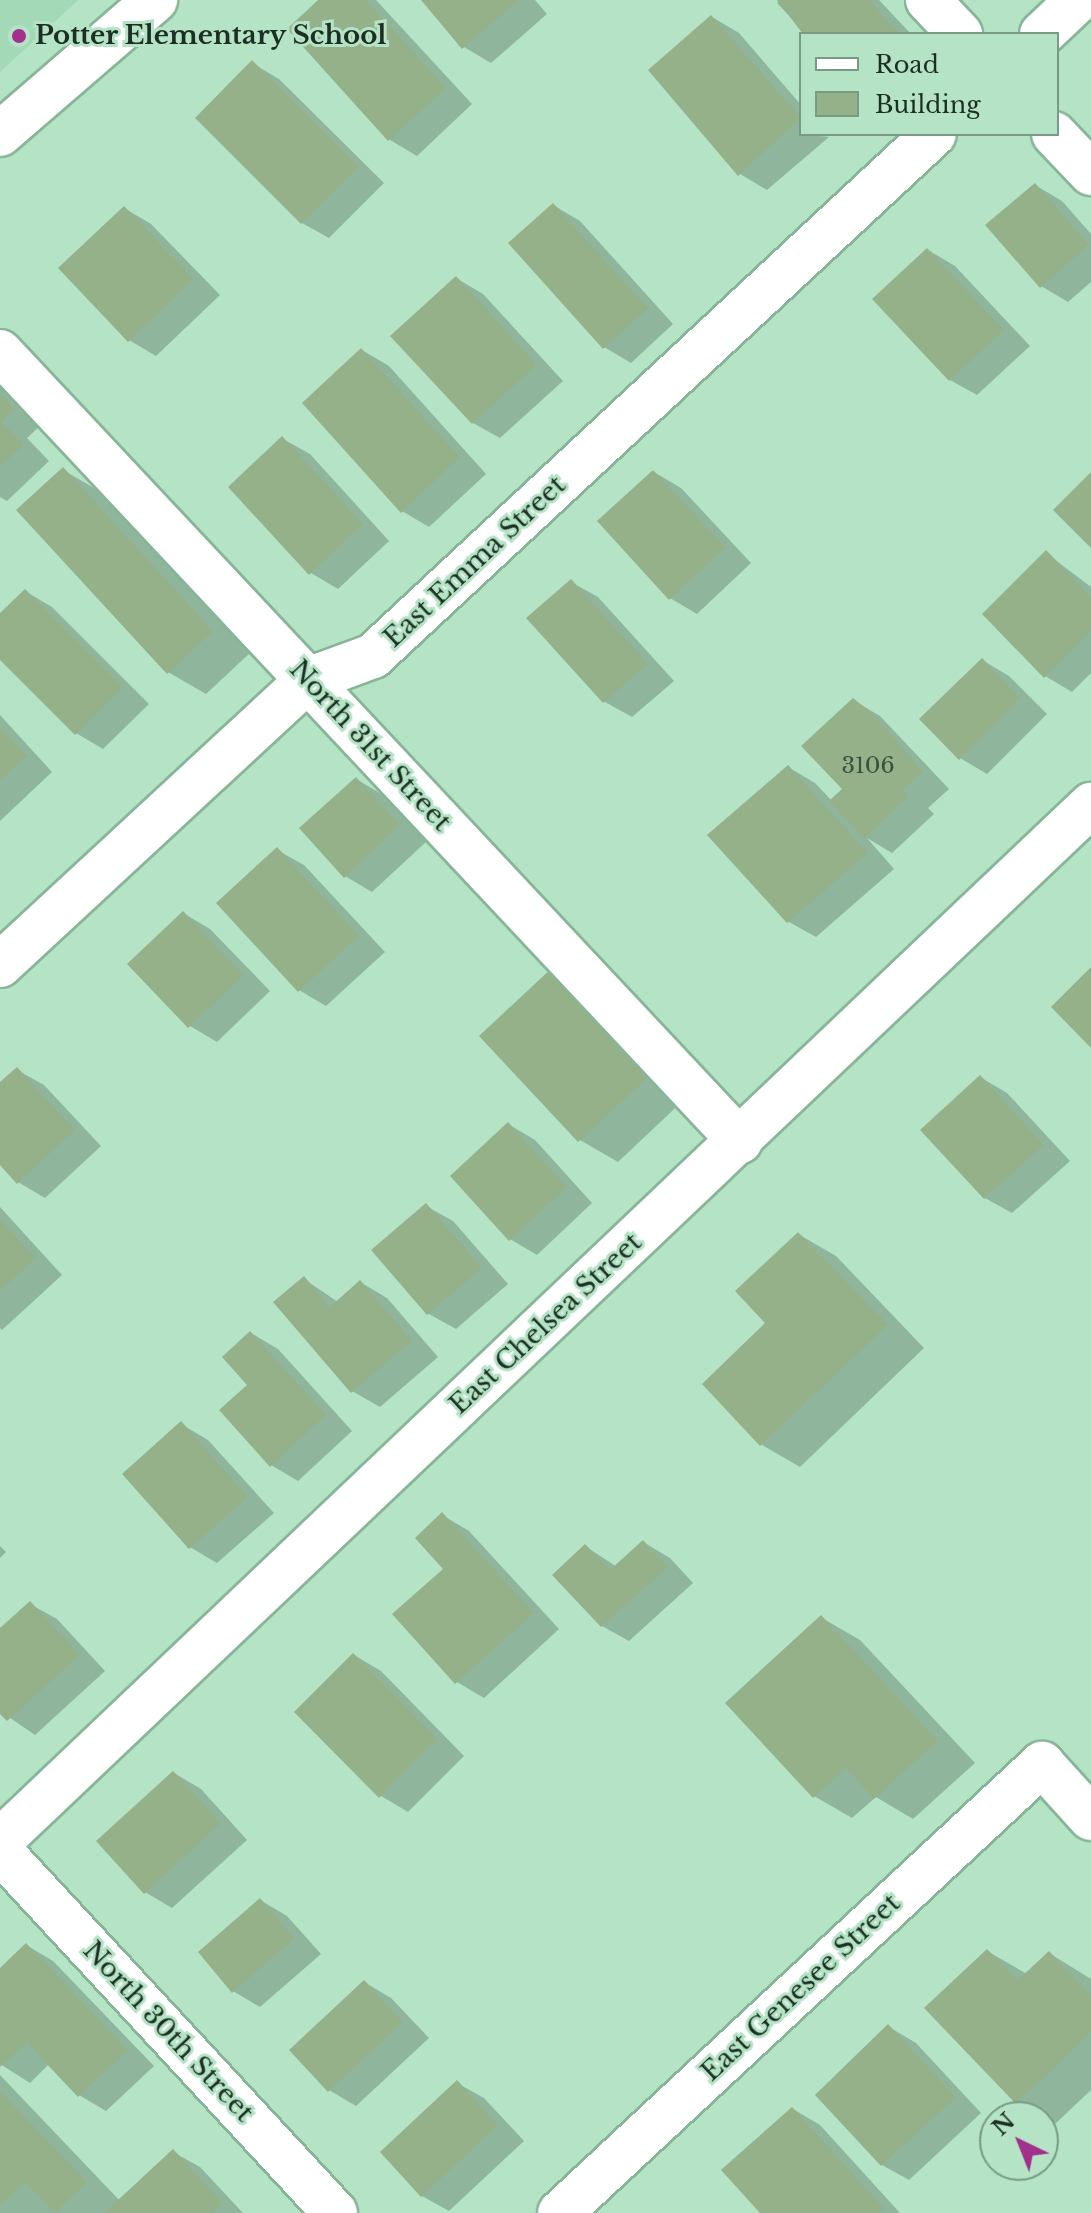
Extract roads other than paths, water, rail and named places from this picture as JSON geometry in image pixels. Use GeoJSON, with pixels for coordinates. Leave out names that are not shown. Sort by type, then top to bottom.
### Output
{"type":"FeatureCollection","features":[{"type":"Feature","properties":{"kind":"street"},"geometry":{"type":"LineString","coordinates":[[0,134],[155,0]]}},
{"type":"Feature","properties":{"kind":"street"},"geometry":{"type":"LineString","coordinates":[[928,0],[958,32]]}},
{"type":"Feature","properties":{"kind":"street"},"geometry":{"type":"LineString","coordinates":[[1044,32],[1078,0]]}},
{"type":"Feature","properties":{"kind":"street","name":"East Emma Street"},"geometry":{"type":"LineString","coordinates":[[0,965],[308,680],[373,656],[932,136]]}},
{"type":"Feature","properties":{"kind":"street"},"geometry":{"type":"LineString","coordinates":[[1056,136],[1091,173]]}},
{"type":"Feature","properties":{"kind":"street","name":"North 31st Street"},"geometry":{"type":"LineString","coordinates":[[0,352],[740,1141]]}},
{"type":"Feature","properties":{"kind":"street","name":"East Chelsea Street"},"geometry":{"type":"LineString","coordinates":[[0,1841],[1091,805]]}},
{"type":"Feature","properties":{"kind":"street","name":"East Genesee Street"},"geometry":{"type":"LineString","coordinates":[[560,2213],[1042,1764],[1091,1818]]}},
{"type":"Feature","properties":{"kind":"street","name":"North 30th Street"},"geometry":{"type":"LineString","coordinates":[[0,1851],[335,2213]]}},
{"type":"Feature","properties":{"kind":"place","name":"Potter Elementary School"},"geometry":{"type":"Point","coordinates":[19,36]}}]}
